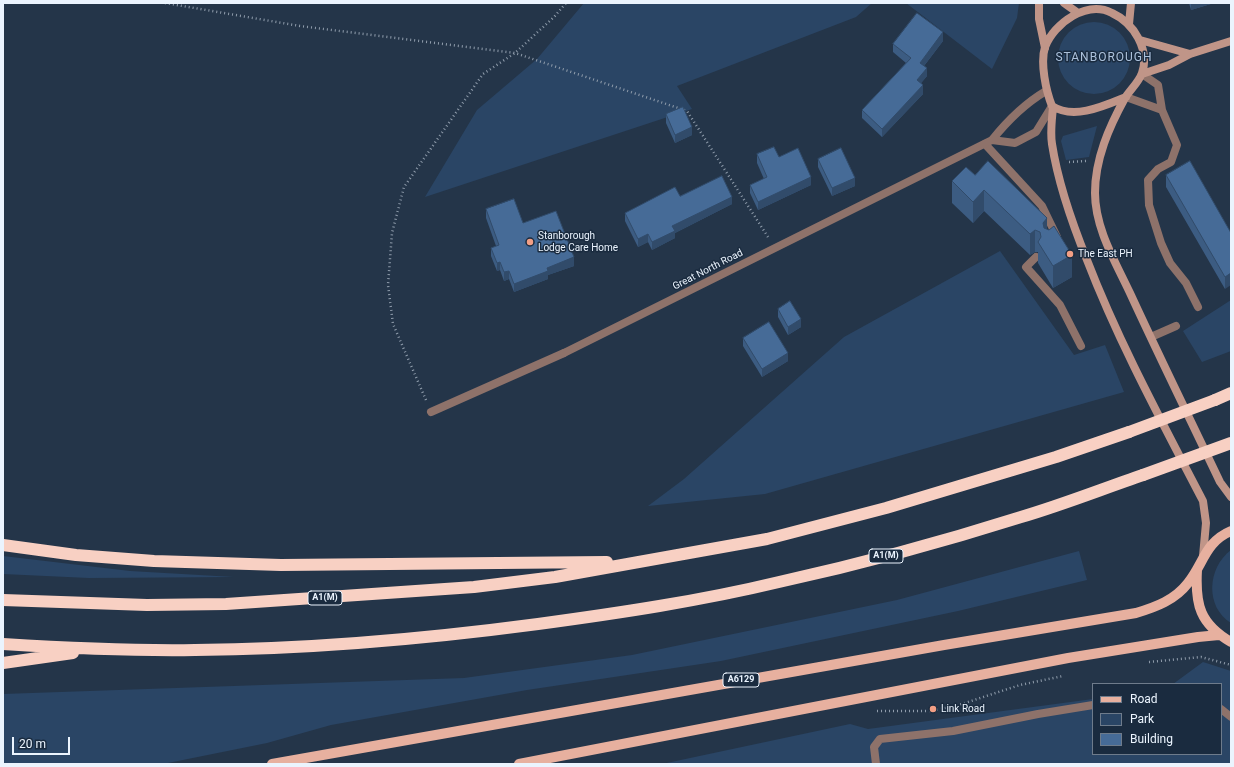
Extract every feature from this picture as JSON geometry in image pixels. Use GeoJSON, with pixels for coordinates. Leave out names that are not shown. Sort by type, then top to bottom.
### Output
{"type":"FeatureCollection","features":[{"type":"Feature","properties":{"kind":"highway","name":"A1(M)"},"geometry":{"type":"LineString","coordinates":[[3,600],[147,605],[226,604],[474,587],[555,577],[645,562],[766,539],[886,508],[1056,457],[1129,432],[1231,393]]}},
{"type":"Feature","properties":{"kind":"highway","name":"A1(M)"},"geometry":{"type":"LineString","coordinates":[[3,644],[102,650],[195,650],[294,647],[380,641],[490,630],[622,613],[778,583],[929,545],[1024,516],[1143,476],[1231,443]]}},
{"type":"Feature","properties":{"kind":"highway","name":"A1(M)"},"geometry":{"type":"LineString","coordinates":[[3,545],[76,555],[154,561],[273,565],[645,562]]}},
{"type":"Feature","properties":{"kind":"highway","name":"A1(M)"},"geometry":{"type":"LineString","coordinates":[[3,663],[102,650]]}},
{"type":"Feature","properties":{"kind":"main road"},"geometry":{"type":"LineString","coordinates":[[1039,3],[1039,19],[1045,48],[1044,71],[1046,91],[1052,107],[1051,142],[1066,201],[1098,289],[1125,349],[1202,501],[1206,523],[1202,556],[1197,570],[1195,594],[1203,617],[1219,635],[1231,642]]}},
{"type":"Feature","properties":{"kind":"main road"},"geometry":{"type":"LineString","coordinates":[[1064,3],[1078,13]]}},
{"type":"Feature","properties":{"kind":"main road"},"geometry":{"type":"LineString","coordinates":[[1092,10],[1099,3]]}},
{"type":"Feature","properties":{"kind":"main road"},"geometry":{"type":"LineString","coordinates":[[1129,24],[1132,3]]}},
{"type":"Feature","properties":{"kind":"main road"},"geometry":{"type":"LineString","coordinates":[[1045,48],[1053,34],[1063,22],[1078,13],[1092,10],[1112,12],[1129,24],[1140,40],[1144,51],[1142,74],[1126,97],[1111,126],[1099,159],[1095,192],[1096,207],[1102,231],[1151,337],[1220,482],[1231,497]]}},
{"type":"Feature","properties":{"kind":"main road"},"geometry":{"type":"LineString","coordinates":[[1140,40],[1190,54]]}},
{"type":"Feature","properties":{"kind":"main road"},"geometry":{"type":"LineString","coordinates":[[1142,74],[1169,65],[1190,54],[1231,41]]}},
{"type":"Feature","properties":{"kind":"main road"},"geometry":{"type":"LineString","coordinates":[[1052,107],[1061,110],[1079,112],[1100,108],[1126,97]]}},
{"type":"Feature","properties":{"kind":"main road"},"geometry":{"type":"LineString","coordinates":[[1202,556],[1212,544],[1231,531]]}},
{"type":"Feature","properties":{"kind":"main road","name":"A6129"},"geometry":{"type":"LineString","coordinates":[[275,764],[874,657],[1136,613],[1159,606],[1171,599],[1188,584],[1197,570]]}},
{"type":"Feature","properties":{"kind":"main road"},"geometry":{"type":"LineString","coordinates":[[519,764],[1068,658],[1219,635]]}},
{"type":"Feature","properties":{"kind":"street"},"geometry":{"type":"LineString","coordinates":[[1142,74],[1158,85],[1162,110],[1177,145],[1171,162],[1158,169],[1148,180],[1149,205],[1161,243],[1170,263],[1186,283],[1198,307]]}},
{"type":"Feature","properties":{"kind":"street","name":"Great North Road"},"geometry":{"type":"LineString","coordinates":[[431,412],[564,353],[989,142],[1028,102],[1046,91]]}},
{"type":"Feature","properties":{"kind":"street"},"geometry":{"type":"LineString","coordinates":[[1126,97],[1162,110]]}},
{"type":"Feature","properties":{"kind":"street"},"geometry":{"type":"LineString","coordinates":[[989,142],[1015,143],[1036,132],[1052,107]]}},
{"type":"Feature","properties":{"kind":"street"},"geometry":{"type":"LineString","coordinates":[[989,142],[1042,206],[1057,237],[1053,241]]}},
{"type":"Feature","properties":{"kind":"street"},"geometry":{"type":"LineString","coordinates":[[1036,257],[1026,267],[1060,305],[1081,346]]}},
{"type":"Feature","properties":{"kind":"street"},"geometry":{"type":"LineString","coordinates":[[1151,337],[1176,326]]}},
{"type":"Feature","properties":{"kind":"street"},"geometry":{"type":"LineString","coordinates":[[876,764],[874,747],[880,738],[953,731],[1092,705]]}},
{"type":"Feature","properties":{"kind":"street"},"geometry":{"type":"LineString","coordinates":[[1222,710],[1231,717]]}},
{"type":"Feature","properties":{"kind":"path"},"geometry":{"type":"LineString","coordinates":[[165,3],[300,26],[514,52],[687,111],[775,248]]}},
{"type":"Feature","properties":{"kind":"path"},"geometry":{"type":"LineString","coordinates":[[431,412],[393,324],[388,285],[392,234],[404,187],[483,74],[514,52],[554,17],[566,3]]}},
{"type":"Feature","properties":{"kind":"path"},"geometry":{"type":"LineString","coordinates":[[1066,162],[1088,160]]}},
{"type":"Feature","properties":{"kind":"path"},"geometry":{"type":"LineString","coordinates":[[1145,662],[1201,657],[1231,665]]}},
{"type":"Feature","properties":{"kind":"path"},"geometry":{"type":"LineString","coordinates":[[870,711],[929,711],[956,706],[1020,685],[1068,675]]}},
{"type":"Feature","properties":{"kind":"green space"},"geometry":{"type":"Polygon","coordinates":[[[584,3],[872,3],[856,17],[677,86],[692,109],[425,197],[477,110],[537,59],[584,3]]]}},
{"type":"Feature","properties":{"kind":"green space"},"geometry":{"type":"Polygon","coordinates":[[[906,3],[1019,3],[1017,18],[992,69],[906,3]]]}},
{"type":"Feature","properties":{"kind":"green space"},"geometry":{"type":"Polygon","coordinates":[[[1094,22],[1114,28],[1124,38],[1130,58],[1124,78],[1114,88],[1094,94],[1074,88],[1064,78],[1058,58],[1064,38],[1074,28],[1094,22]]]}},
{"type":"Feature","properties":{"kind":"green space"},"geometry":{"type":"Polygon","coordinates":[[[1097,126],[1089,157],[1066,160],[1061,141],[1063,136],[1097,126]]]}},
{"type":"Feature","properties":{"kind":"green space"},"geometry":{"type":"Polygon","coordinates":[[[1000,251],[1074,355],[1105,345],[1124,392],[765,494],[648,506],[684,479],[844,337],[1000,251]]]}},
{"type":"Feature","properties":{"kind":"green space"},"geometry":{"type":"Polygon","coordinates":[[[1231,300],[1231,351],[1202,362],[1183,331],[1231,300]]]}},
{"type":"Feature","properties":{"kind":"green space"},"geometry":{"type":"Polygon","coordinates":[[[1231,550],[1231,623],[1223,616],[1217,607],[1213,598],[1212,587],[1217,567],[1231,550]]]}},
{"type":"Feature","properties":{"kind":"green space"},"geometry":{"type":"Polygon","coordinates":[[[1079,551],[1087,580],[958,611],[721,661],[527,690],[331,725],[267,743],[163,764],[3,764],[3,694],[464,678],[632,655],[897,600],[1079,551]]]}},
{"type":"Feature","properties":{"kind":"green space"},"geometry":{"type":"Polygon","coordinates":[[[3,556],[130,571],[234,577],[89,578],[3,574],[3,556]]]}},
{"type":"Feature","properties":{"kind":"green space"},"geometry":{"type":"Polygon","coordinates":[[[1203,662],[1231,671],[1231,764],[662,764],[850,724],[868,729],[1092,699],[1092,755],[1222,755],[1222,683],[1174,683],[1203,662]]]}},
{"type":"Feature","properties":{"kind":"building"},"geometry":{"type":"Polygon","coordinates":[[[917,13],[943,32],[920,63],[927,68],[917,80],[923,85],[882,129],[862,110],[911,58],[893,44],[917,13]]]}},
{"type":"Feature","properties":{"kind":"building"},"geometry":{"type":"Polygon","coordinates":[[[683,107],[692,127],[675,135],[666,114],[683,107]]]}},
{"type":"Feature","properties":{"kind":"building"},"geometry":{"type":"Polygon","coordinates":[[[774,147],[779,157],[798,148],[811,177],[758,202],[750,185],[767,177],[757,154],[774,147]]]}},
{"type":"Feature","properties":{"kind":"building"},"geometry":{"type":"Polygon","coordinates":[[[841,148],[855,178],[832,188],[818,159],[841,148]]]}},
{"type":"Feature","properties":{"kind":"building"},"geometry":{"type":"Polygon","coordinates":[[[988,161],[1047,218],[1043,223],[1044,228],[1049,230],[1054,226],[1072,255],[1053,266],[1038,242],[1041,237],[1040,232],[1035,230],[1030,234],[984,190],[973,202],[952,181],[966,167],[975,175],[988,161]]]}},
{"type":"Feature","properties":{"kind":"building"},"geometry":{"type":"Polygon","coordinates":[[[1190,161],[1231,233],[1231,273],[1225,277],[1166,175],[1190,161]]]}},
{"type":"Feature","properties":{"kind":"building"},"geometry":{"type":"Polygon","coordinates":[[[722,176],[732,197],[672,226],[675,231],[652,242],[648,234],[638,239],[625,213],[675,187],[680,196],[722,176]]]}},
{"type":"Feature","properties":{"kind":"building","name":"Stanborough Lodge Care Home"},"geometry":{"type":"Polygon","coordinates":[[[514,199],[523,223],[556,211],[574,257],[547,268],[548,271],[514,284],[509,271],[504,272],[500,262],[497,263],[491,248],[499,245],[486,209],[514,199]]]}},
{"type":"Feature","properties":{"kind":"building"},"geometry":{"type":"Polygon","coordinates":[[[790,301],[801,319],[788,327],[778,309],[790,301]]]}},
{"type":"Feature","properties":{"kind":"building"},"geometry":{"type":"Polygon","coordinates":[[[769,322],[788,353],[762,369],[743,338],[769,322]]]}},
{"type":"Feature","properties":{"kind":"place","name":"Stanborough Lodge Care Home"},"geometry":{"type":"Point","coordinates":[530,242]}},
{"type":"Feature","properties":{"kind":"place","name":"The East PH"},"geometry":{"type":"Point","coordinates":[1070,254]}},
{"type":"Feature","properties":{"kind":"place","name":"Link Road"},"geometry":{"type":"Point","coordinates":[933,709]}},
{"type":"Feature","properties":{"kind":"district","name":"STANBOROUGH"},"geometry":{"type":"Point","coordinates":[1104,58]}}]}
